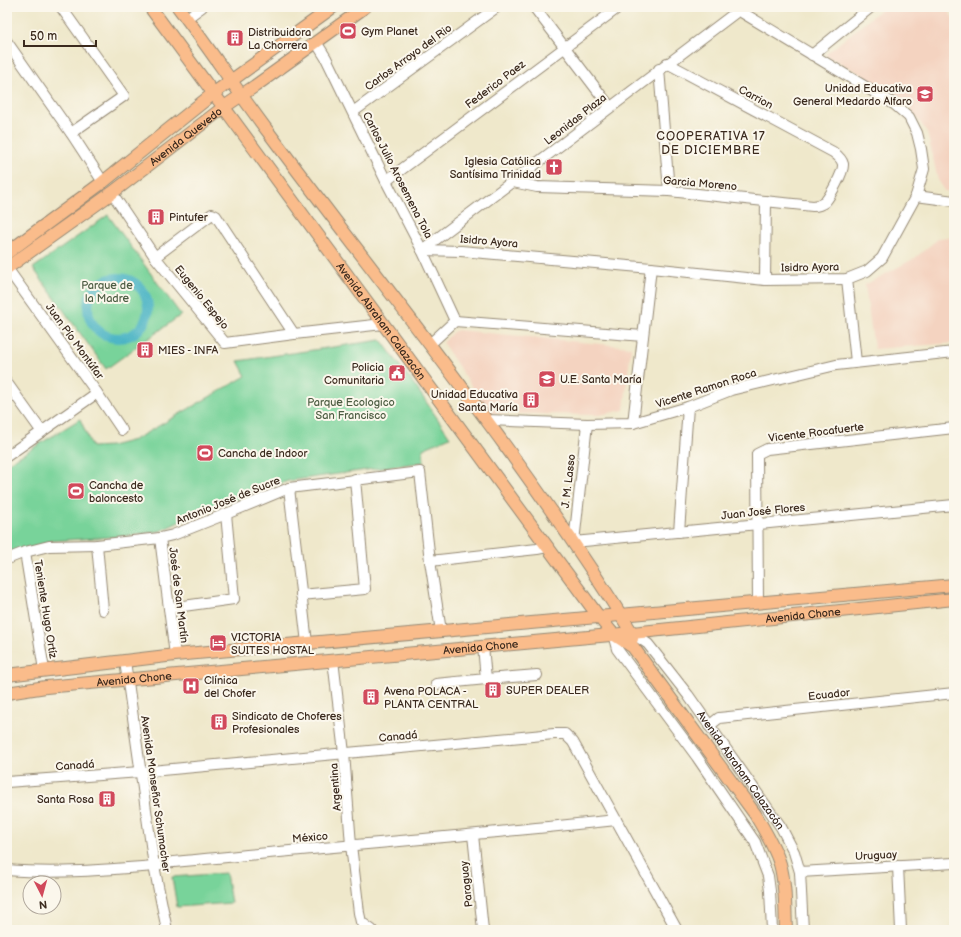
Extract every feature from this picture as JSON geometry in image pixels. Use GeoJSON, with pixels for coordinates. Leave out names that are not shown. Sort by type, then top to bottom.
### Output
{"type":"FeatureCollection","features":[{"type":"Feature","properties":{"kind":"main road","name":"Avenida Abraham Calazacón"},"geometry":{"type":"LineString","coordinates":[[150,7],[599,617],[613,634],[633,647],[755,814],[766,833],[780,865],[784,889],[786,930]]}},
{"type":"Feature","properties":{"kind":"main road","name":"Avenida Abraham Calazacón"},"geometry":{"type":"LineString","coordinates":[[178,7],[268,132],[487,420],[574,542],[632,633],[633,647]]}},
{"type":"Feature","properties":{"kind":"main road","name":"Avenida Quevedo"},"geometry":{"type":"LineString","coordinates":[[7,253],[103,182],[214,93],[333,7]]}},
{"type":"Feature","properties":{"kind":"main road","name":"Avenida Quevedo"},"geometry":{"type":"LineString","coordinates":[[7,268],[112,193],[224,107],[365,7]]}},
{"type":"Feature","properties":{"kind":"main road","name":"Avenida Chone"},"geometry":{"type":"LineString","coordinates":[[7,675],[174,655],[954,585]]}},
{"type":"Feature","properties":{"kind":"main road","name":"Avenida Chone"},"geometry":{"type":"LineString","coordinates":[[7,693],[46,687],[632,633],[954,599]]}},
{"type":"Feature","properties":{"kind":"street"},"geometry":{"type":"LineString","coordinates":[[61,7],[124,96],[71,133]]}},
{"type":"Feature","properties":{"kind":"street"},"geometry":{"type":"LineString","coordinates":[[187,18],[202,7]]}},
{"type":"Feature","properties":{"kind":"street","name":"Carlos Arroyo del Rio"},"geometry":{"type":"LineString","coordinates":[[353,112],[497,7]]}},
{"type":"Feature","properties":{"kind":"street"},"geometry":{"type":"LineString","coordinates":[[534,7],[610,107]]}},
{"type":"Feature","properties":{"kind":"street","name":"Federico Paez"},"geometry":{"type":"LineString","coordinates":[[386,181],[619,7]]}},
{"type":"Feature","properties":{"kind":"street"},"geometry":{"type":"LineString","coordinates":[[812,55],[871,7]]}},
{"type":"Feature","properties":{"kind":"street","name":"Isidro Ayora"},"geometry":{"type":"LineString","coordinates":[[422,250],[461,251],[765,280],[846,279],[867,271],[882,258],[916,196],[924,169],[917,133],[908,116],[894,104],[812,55],[739,8]]}},
{"type":"Feature","properties":{"kind":"street","name":"Leonidas Plaza"},"geometry":{"type":"LineString","coordinates":[[422,250],[739,8]]}},
{"type":"Feature","properties":{"kind":"street"},"geometry":{"type":"LineString","coordinates":[[7,42],[71,133],[103,182]]}},
{"type":"Feature","properties":{"kind":"street","name":"Carlos Julio Arosemena Tola"},"geometry":{"type":"LineString","coordinates":[[316,42],[353,112],[455,320]]}},
{"type":"Feature","properties":{"kind":"street"},"geometry":{"type":"LineString","coordinates":[[663,66],[669,192]]}},
{"type":"Feature","properties":{"kind":"street","name":"Carrion"},"geometry":{"type":"LineString","coordinates":[[663,66],[833,152]]}},
{"type":"Feature","properties":{"kind":"street","name":"Garcia Moreno"},"geometry":{"type":"LineString","coordinates":[[513,182],[537,187],[669,192],[813,206],[824,202],[828,198],[842,170],[843,163],[833,152]]}},
{"type":"Feature","properties":{"kind":"street","name":"Eugenio Espejo"},"geometry":{"type":"LineString","coordinates":[[112,193],[155,257],[225,343],[383,324]]}},
{"type":"Feature","properties":{"kind":"street"},"geometry":{"type":"LineString","coordinates":[[916,196],[954,201]]}},
{"type":"Feature","properties":{"kind":"street"},"geometry":{"type":"LineString","coordinates":[[765,280],[766,201]]}},
{"type":"Feature","properties":{"kind":"street"},"geometry":{"type":"LineString","coordinates":[[155,257],[212,214],[216,216],[294,334]]}},
{"type":"Feature","properties":{"kind":"street","name":"Juan Pío Montúfar"},"geometry":{"type":"LineString","coordinates":[[7,268],[122,430]]}},
{"type":"Feature","properties":{"kind":"street"},"geometry":{"type":"LineString","coordinates":[[633,423],[651,268]]}},
{"type":"Feature","properties":{"kind":"street"},"geometry":{"type":"LineString","coordinates":[[846,279],[856,362]]}},
{"type":"Feature","properties":{"kind":"street"},"geometry":{"type":"LineString","coordinates":[[430,344],[455,320],[643,336]]}},
{"type":"Feature","properties":{"kind":"street","name":"Vicente Ramon Roca"},"geometry":{"type":"LineString","coordinates":[[487,420],[587,424],[633,423],[688,407],[731,390],[828,367],[856,362],[954,352]]}},
{"type":"Feature","properties":{"kind":"street"},"geometry":{"type":"LineString","coordinates":[[7,383],[42,432]]}},
{"type":"Feature","properties":{"kind":"street"},"geometry":{"type":"LineString","coordinates":[[7,456],[97,393]]}},
{"type":"Feature","properties":{"kind":"street"},"geometry":{"type":"LineString","coordinates":[[679,532],[688,407]]}},
{"type":"Feature","properties":{"kind":"street","name":"J. M. Lasso"},"geometry":{"type":"LineString","coordinates":[[574,542],[587,424]]}},
{"type":"Feature","properties":{"kind":"street","name":"Vicente Rocafuerte"},"geometry":{"type":"LineString","coordinates":[[758,603],[757,454],[767,449],[954,428]]}},
{"type":"Feature","properties":{"kind":"street","name":"Antonio José de Sucre"},"geometry":{"type":"LineString","coordinates":[[7,559],[25,552],[49,546],[97,545],[160,538],[173,535],[289,488],[420,472],[430,561],[441,631]]}},
{"type":"Feature","properties":{"kind":"street"},"geometry":{"type":"LineString","coordinates":[[301,595],[364,589],[355,479]]}},
{"type":"Feature","properties":{"kind":"street"},"geometry":{"type":"LineString","coordinates":[[289,488],[307,643]]}},
{"type":"Feature","properties":{"kind":"street","name":"Juan José Flores"},"geometry":{"type":"LineString","coordinates":[[574,542],[954,505]]}},
{"type":"Feature","properties":{"kind":"street"},"geometry":{"type":"LineString","coordinates":[[169,608],[234,600],[226,514]]}},
{"type":"Feature","properties":{"kind":"street","name":"José de San Martín"},"geometry":{"type":"LineString","coordinates":[[160,538],[174,655]]}},
{"type":"Feature","properties":{"kind":"street"},"geometry":{"type":"LineString","coordinates":[[97,545],[103,610]]}},
{"type":"Feature","properties":{"kind":"street"},"geometry":{"type":"LineString","coordinates":[[430,561],[547,547]]}},
{"type":"Feature","properties":{"kind":"street","name":"Teniente Hugo Ortíz"},"geometry":{"type":"LineString","coordinates":[[25,552],[44,670]]}},
{"type":"Feature","properties":{"kind":"street","name":"Avenida Abraham Calazacón"},"geometry":{"type":"LineString","coordinates":[[632,633],[648,644],[688,695],[781,827],[794,852],[800,872],[803,930]]}},
{"type":"Feature","properties":{"kind":"street","name":"Avenida Abraham Calazacón"},"geometry":{"type":"LineString","coordinates":[[613,634],[617,649],[697,758],[755,842],[768,876],[772,930]]}},
{"type":"Feature","properties":{"kind":"street"},"geometry":{"type":"LineString","coordinates":[[483,646],[486,679]]}},
{"type":"Feature","properties":{"kind":"street","name":"Argentina"},"geometry":{"type":"LineString","coordinates":[[333,660],[344,753],[351,845],[361,922],[372,930]]}},
{"type":"Feature","properties":{"kind":"street","name":"Avenida Monseñor Schumacher"},"geometry":{"type":"LineString","coordinates":[[125,661],[154,866],[167,930]]}},
{"type":"Feature","properties":{"kind":"street"},"geometry":{"type":"LineString","coordinates":[[436,684],[537,675]]}},
{"type":"Feature","properties":{"kind":"street","name":"Ecuador"},"geometry":{"type":"LineString","coordinates":[[710,726],[719,718],[954,693]]}},
{"type":"Feature","properties":{"kind":"street","name":"Canadá"},"geometry":{"type":"LineString","coordinates":[[7,782],[140,772],[565,734],[573,742],[677,930]]}},
{"type":"Feature","properties":{"kind":"street","name":"México"},"geometry":{"type":"LineString","coordinates":[[7,870],[25,872],[80,872],[154,866],[164,863],[473,835],[616,820]]}},
{"type":"Feature","properties":{"kind":"street","name":"Paraguay"},"geometry":{"type":"LineString","coordinates":[[473,835],[483,930]]}},
{"type":"Feature","properties":{"kind":"street","name":"Uruguay"},"geometry":{"type":"LineString","coordinates":[[800,872],[954,863]]}},
{"type":"Feature","properties":{"kind":"street"},"geometry":{"type":"LineString","coordinates":[[898,866],[901,930]]}},
{"type":"Feature","properties":{"kind":"shaded area","name":"Unidad Educativa General Medardo Alfaro"},"geometry":{"type":"Polygon","coordinates":[[[884,7],[947,7],[954,21],[954,192],[944,191],[938,180],[927,132],[905,101],[887,88],[825,55],[884,7]]]}},
{"type":"Feature","properties":{"kind":"shaded area"},"geometry":{"type":"Polygon","coordinates":[[[954,237],[954,343],[874,349],[865,285],[915,258],[939,238],[954,237]]]}},
{"type":"Feature","properties":{"kind":"shaded area","name":"U.E. Santa María"},"geometry":{"type":"Polygon","coordinates":[[[458,330],[631,347],[624,410],[599,415],[489,413],[443,343],[453,332],[458,330]]]}},
{"type":"Feature","properties":{"kind":"green space","name":"Parque de la Madre"},"geometry":{"type":"Polygon","coordinates":[[[108,215],[181,315],[106,369],[33,268],[108,215]]]}},
{"type":"Feature","properties":{"kind":"green space","name":"Parque Ecologico San Francisco"},"geometry":{"type":"Polygon","coordinates":[[[381,340],[450,437],[423,449],[424,462],[288,481],[198,513],[160,531],[127,536],[51,541],[7,558],[7,464],[80,419],[92,447],[111,446],[134,440],[246,376],[238,361],[381,340]]]}},
{"type":"Feature","properties":{"kind":"green space"},"geometry":{"type":"Polygon","coordinates":[[[226,873],[231,903],[177,907],[172,877],[226,873]]]}},
{"type":"Feature","properties":{"kind":"waterway"},"geometry":{"type":"LineString","coordinates":[[112,278],[124,278],[135,283],[143,291],[148,302],[148,308],[146,320],[135,333],[124,338],[112,338],[101,333],[93,325],[88,314],[88,302],[93,291],[101,283],[112,278]]}},
{"type":"Feature","properties":{"kind":"place","name":"Gym Planet"},"geometry":{"type":"Point","coordinates":[348,31]}},
{"type":"Feature","properties":{"kind":"place","name":"Distribuidora La Chorrera"},"geometry":{"type":"Point","coordinates":[235,38]}},
{"type":"Feature","properties":{"kind":"place","name":"Unidad Educativa General Medardo Alfaro"},"geometry":{"type":"Point","coordinates":[925,94]}},
{"type":"Feature","properties":{"kind":"place","name":"Iglesia Católica Santísima Trinidad"},"geometry":{"type":"Point","coordinates":[554,167]}},
{"type":"Feature","properties":{"kind":"place","name":"Pintufer"},"geometry":{"type":"Point","coordinates":[156,217]}},
{"type":"Feature","properties":{"kind":"place","name":"MIES - INFA"},"geometry":{"type":"Point","coordinates":[145,350]}},
{"type":"Feature","properties":{"kind":"place","name":"Policia Comunitaria"},"geometry":{"type":"Point","coordinates":[397,373]}},
{"type":"Feature","properties":{"kind":"place","name":"U.E. Santa María"},"geometry":{"type":"Point","coordinates":[547,379]}},
{"type":"Feature","properties":{"kind":"place","name":"Unidad Educativa Santa María"},"geometry":{"type":"Point","coordinates":[531,400]}},
{"type":"Feature","properties":{"kind":"place","name":"Cancha de Indoor"},"geometry":{"type":"Point","coordinates":[205,453]}},
{"type":"Feature","properties":{"kind":"place","name":"Cancha de baloncesto"},"geometry":{"type":"Point","coordinates":[76,491]}},
{"type":"Feature","properties":{"kind":"place","name":"VICTORIA SUITES HOSTAL"},"geometry":{"type":"Point","coordinates":[218,643]}},
{"type":"Feature","properties":{"kind":"place","name":"Clínica del Chofer"},"geometry":{"type":"Point","coordinates":[191,686]}},
{"type":"Feature","properties":{"kind":"place","name":"SUPER DEALER"},"geometry":{"type":"Point","coordinates":[493,690]}},
{"type":"Feature","properties":{"kind":"place","name":"Avena POLACA - PLANTA CENTRAL"},"geometry":{"type":"Point","coordinates":[371,697]}},
{"type":"Feature","properties":{"kind":"place","name":"Sindicato de Choferes Profesionales"},"geometry":{"type":"Point","coordinates":[219,722]}},
{"type":"Feature","properties":{"kind":"place","name":"Santa Rosa"},"geometry":{"type":"Point","coordinates":[107,799]}},
{"type":"Feature","properties":{"kind":"district","name":"COOPERATIVA 17 DE DICIEMBRE"},"geometry":{"type":"Point","coordinates":[711,143]}}]}
